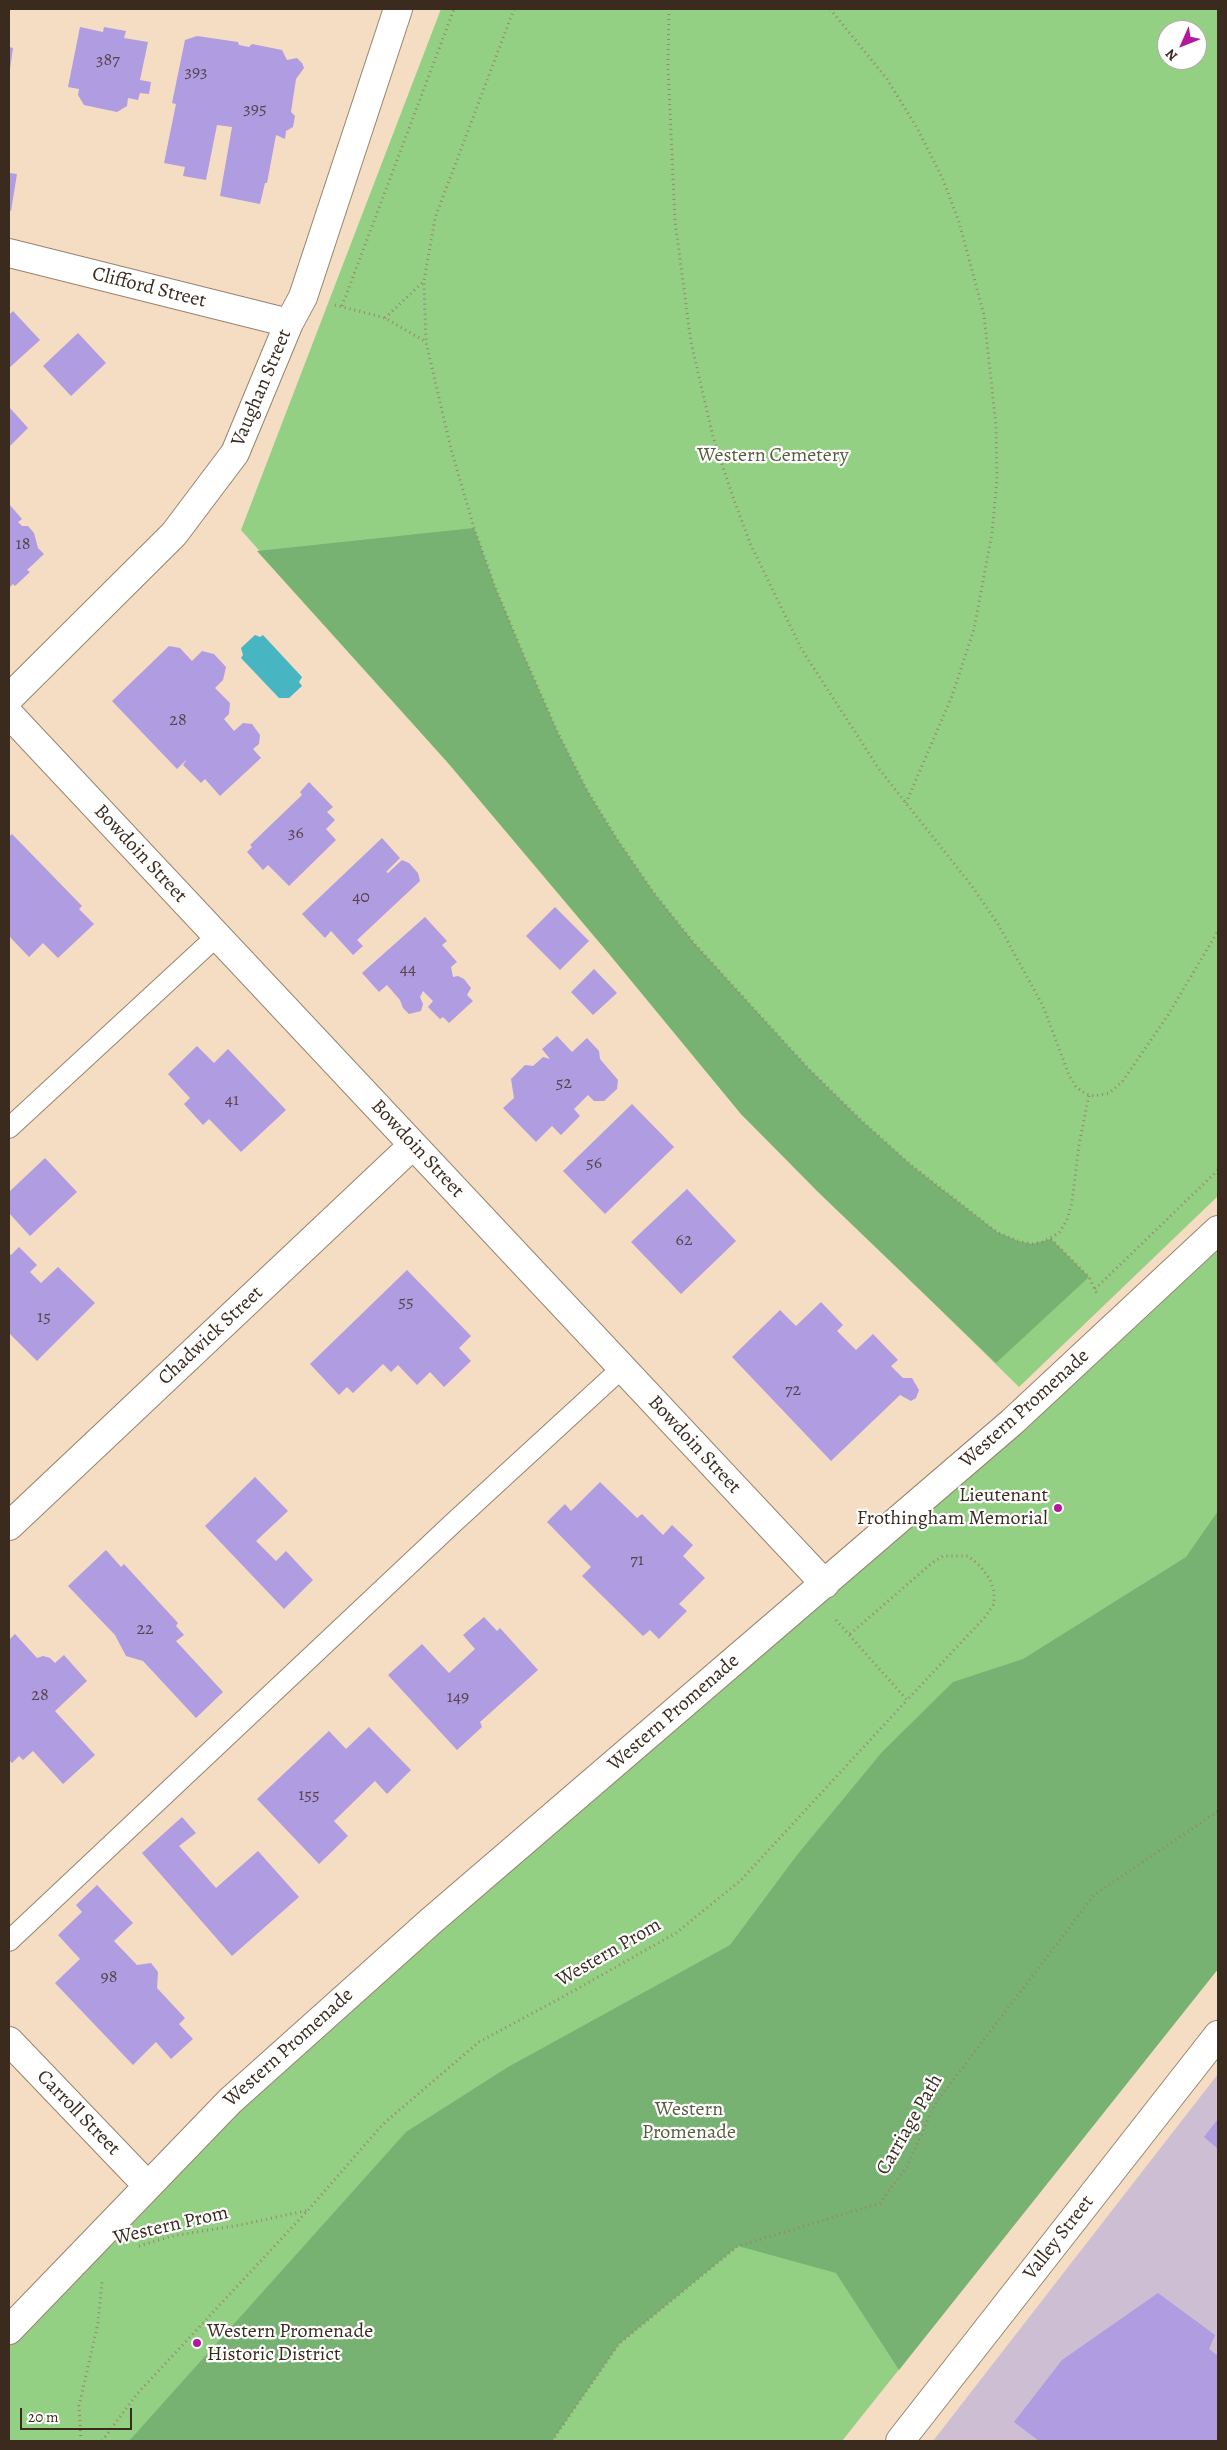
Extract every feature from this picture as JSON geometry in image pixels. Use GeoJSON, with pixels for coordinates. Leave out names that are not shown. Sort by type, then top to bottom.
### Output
{"type":"FeatureCollection","features":[{"type":"Feature","properties":{"kind":"street","name":"Vaughan Street"},"geometry":{"type":"LineString","coordinates":[[9,698],[174,534],[235,453],[289,324],[303,297],[398,9]]}},
{"type":"Feature","properties":{"kind":"street","name":"Clifford Street"},"geometry":{"type":"LineString","coordinates":[[9,253],[289,324]]}},
{"type":"Feature","properties":{"kind":"street","name":"Bowdoin Street"},"geometry":{"type":"LineString","coordinates":[[9,714],[622,1368],[818,1590]]}},
{"type":"Feature","properties":{"kind":"street","name":"Chadwick Street"},"geometry":{"type":"LineString","coordinates":[[9,1526],[413,1145]]}},
{"type":"Feature","properties":{"kind":"street","name":"Western Promenade"},"geometry":{"type":"LineString","coordinates":[[9,2330],[230,2101],[416,1935],[1012,1422],[1218,1230]]}},
{"type":"Feature","properties":{"kind":"street","name":"Valley Street"},"geometry":{"type":"LineString","coordinates":[[900,2441],[1218,2035]]}},
{"type":"Feature","properties":{"kind":"street","name":"Carroll Street"},"geometry":{"type":"LineString","coordinates":[[9,2041],[147,2185]]}},
{"type":"Feature","properties":{"kind":"lane"},"geometry":{"type":"LineString","coordinates":[[9,1128],[217,936]]}},
{"type":"Feature","properties":{"kind":"lane"},"geometry":{"type":"LineString","coordinates":[[9,1941],[451,1525],[622,1368]]}},
{"type":"Feature","properties":{"kind":"path"},"geometry":{"type":"LineString","coordinates":[[342,306],[454,9]]}},
{"type":"Feature","properties":{"kind":"path"},"geometry":{"type":"LineString","coordinates":[[514,9],[435,218],[424,281],[426,342],[456,466],[474,528],[496,589],[558,732],[588,792],[654,893],[694,943],[808,1068],[860,1120],[911,1165],[997,1232],[1018,1241],[1032,1244],[1051,1239],[1059,1233],[1067,1220],[1089,1096]]}},
{"type":"Feature","properties":{"kind":"path"},"geometry":{"type":"LineString","coordinates":[[669,9],[668,67],[675,221],[691,342],[713,438],[750,543],[802,650],[879,769],[971,885],[998,924],[1044,1006],[1068,1075],[1076,1087],[1089,1096],[1109,1093],[1127,1075],[1190,981],[1218,931]]}},
{"type":"Feature","properties":{"kind":"path"},"geometry":{"type":"LineString","coordinates":[[830,9],[887,79],[917,128],[942,177],[959,222],[984,315],[996,426],[997,479],[992,533],[974,629],[952,696],[906,804]]}},
{"type":"Feature","properties":{"kind":"path"},"geometry":{"type":"LineString","coordinates":[[385,318],[424,281]]}},
{"type":"Feature","properties":{"kind":"path"},"geometry":{"type":"LineString","coordinates":[[303,297],[385,318],[426,342]]}},
{"type":"Feature","properties":{"kind":"path"},"geometry":{"type":"LineString","coordinates":[[1094,1289],[1218,1170]]}},
{"type":"Feature","properties":{"kind":"path"},"geometry":{"type":"LineString","coordinates":[[1051,1239],[1089,1277]]}},
{"type":"Feature","properties":{"kind":"path","name":"Western Prom"},"geometry":{"type":"LineString","coordinates":[[102,2441],[137,2394],[309,2210],[383,2124],[479,2042],[676,1932],[741,1880],[985,1617],[994,1604],[994,1591],[990,1579],[980,1566],[968,1556],[943,1556],[932,1563],[850,1634]]}},
{"type":"Feature","properties":{"kind":"path"},"geometry":{"type":"LineString","coordinates":[[818,1590],[850,1634],[908,1700]]}},
{"type":"Feature","properties":{"kind":"path","name":"Carriage Path"},"geometry":{"type":"LineString","coordinates":[[552,2441],[619,2344],[738,2246],[880,2203],[907,2166],[935,2104],[1094,1895],[1218,1811]]}},
{"type":"Feature","properties":{"kind":"path","name":"Western Prom"},"geometry":{"type":"LineString","coordinates":[[130,2249],[172,2236],[240,2225],[309,2210]]}},
{"type":"Feature","properties":{"kind":"path","name":"Western Prom"},"geometry":{"type":"LineString","coordinates":[[81,2441],[80,2406],[98,2323],[103,2275]]}},
{"type":"Feature","properties":{"kind":"shaded area"},"geometry":{"type":"Polygon","coordinates":[[[1218,2074],[1218,2441],[933,2441],[1218,2074]]]}},
{"type":"Feature","properties":{"kind":"green space","name":"Western Cemetery"},"geometry":{"type":"Polygon","coordinates":[[[441,9],[1218,9],[1218,1196],[1019,1387],[741,1114],[449,764],[241,530],[441,9]]]}},
{"type":"Feature","properties":{"kind":"green space"},"geometry":{"type":"Polygon","coordinates":[[[474,528],[496,589],[524,656],[558,733],[588,792],[654,893],[694,943],[808,1068],[861,1120],[911,1165],[997,1232],[1018,1241],[1032,1244],[1051,1239],[1089,1277],[996,1363],[817,1191],[741,1114],[449,764],[257,551],[474,528]]]}},
{"type":"Feature","properties":{"kind":"green space","name":"Western Promenade"},"geometry":{"type":"Polygon","coordinates":[[[1218,1229],[1218,1969],[842,2441],[9,2441],[9,2330],[91,2243],[1218,1229]]]}},
{"type":"Feature","properties":{"kind":"green space"},"geometry":{"type":"Polygon","coordinates":[[[1218,1511],[1218,1969],[899,2370],[836,2273],[738,2246],[619,2344],[552,2441],[129,2441],[406,2132],[508,2067],[730,1945],[797,1855],[882,1752],[953,1682],[1023,1659],[1186,1557],[1218,1511]]]}},
{"type":"Feature","properties":{"kind":"water"},"geometry":{"type":"Polygon","coordinates":[[[255,635],[260,637],[263,635],[302,677],[299,682],[302,686],[289,698],[279,698],[241,658],[243,655],[241,648],[255,635]]]}},
{"type":"Feature","properties":{"kind":"building"},"geometry":{"type":"Polygon","coordinates":[[[80,27],[103,32],[104,27],[126,31],[124,38],[148,42],[140,80],[151,82],[149,94],[140,93],[138,100],[128,98],[127,106],[117,112],[84,105],[78,95],[79,89],[68,87],[80,27]]]}},
{"type":"Feature","properties":{"kind":"building"},"geometry":{"type":"Polygon","coordinates":[[[197,36],[238,42],[239,45],[249,47],[252,44],[282,50],[287,60],[297,58],[304,68],[296,79],[291,112],[295,116],[293,127],[286,131],[285,139],[276,135],[267,183],[265,183],[260,204],[220,196],[232,127],[217,125],[206,180],[183,176],[185,167],[164,163],[176,104],[172,103],[185,40],[197,36]]]}},
{"type":"Feature","properties":{"kind":"building"},"geometry":{"type":"Polygon","coordinates":[[[9,47],[13,48],[10,69],[9,69],[9,47]]]}},
{"type":"Feature","properties":{"kind":"building"},"geometry":{"type":"Polygon","coordinates":[[[9,173],[17,174],[11,211],[9,210],[9,173]]]}},
{"type":"Feature","properties":{"kind":"building"},"geometry":{"type":"Polygon","coordinates":[[[13,311],[40,340],[9,368],[9,315],[13,311]]]}},
{"type":"Feature","properties":{"kind":"building"},"geometry":{"type":"Polygon","coordinates":[[[78,333],[106,363],[71,396],[43,366],[78,333]]]}},
{"type":"Feature","properties":{"kind":"building"},"geometry":{"type":"Polygon","coordinates":[[[9,407],[28,428],[9,447],[9,407]]]}},
{"type":"Feature","properties":{"kind":"building"},"geometry":{"type":"Polygon","coordinates":[[[9,504],[22,519],[18,522],[22,526],[28,526],[34,533],[38,548],[44,554],[27,570],[30,572],[15,586],[13,584],[9,588],[9,504]]]}},
{"type":"Feature","properties":{"kind":"building"},"geometry":{"type":"Polygon","coordinates":[[[169,646],[180,648],[192,661],[202,651],[214,654],[226,667],[223,680],[215,688],[230,703],[229,714],[224,719],[234,731],[243,723],[252,724],[260,735],[259,744],[253,749],[261,758],[220,796],[205,779],[201,783],[183,765],[187,759],[177,769],[112,701],[169,646]]]}},
{"type":"Feature","properties":{"kind":"building"},"geometry":{"type":"Polygon","coordinates":[[[309,782],[333,807],[327,812],[335,820],[326,829],[336,840],[289,886],[268,865],[263,870],[247,852],[252,847],[250,845],[302,795],[300,792],[309,782]]]}},
{"type":"Feature","properties":{"kind":"building"},"geometry":{"type":"Polygon","coordinates":[[[12,834],[82,906],[79,909],[94,924],[58,958],[43,943],[29,957],[9,936],[9,837],[12,834]]]}},
{"type":"Feature","properties":{"kind":"building"},"geometry":{"type":"Polygon","coordinates":[[[382,838],[400,858],[386,872],[388,873],[402,860],[409,863],[418,873],[420,881],[357,940],[363,946],[353,955],[331,931],[325,938],[302,914],[382,838]]]}},
{"type":"Feature","properties":{"kind":"building"},"geometry":{"type":"Polygon","coordinates":[[[555,907],[589,941],[560,970],[526,936],[555,907]]]}},
{"type":"Feature","properties":{"kind":"building"},"geometry":{"type":"Polygon","coordinates":[[[425,917],[447,941],[442,945],[457,962],[451,967],[453,977],[458,976],[464,979],[471,988],[467,995],[473,1001],[449,1023],[443,1017],[440,1019],[428,1007],[433,1001],[423,991],[420,997],[423,1004],[421,1011],[409,1014],[387,985],[379,992],[362,973],[425,917]]]}},
{"type":"Feature","properties":{"kind":"building"},"geometry":{"type":"Polygon","coordinates":[[[594,969],[617,993],[593,1015],[571,992],[594,969]]]}},
{"type":"Feature","properties":{"kind":"building"},"geometry":{"type":"Polygon","coordinates":[[[557,1036],[572,1052],[587,1038],[599,1051],[600,1059],[618,1080],[617,1089],[604,1101],[594,1101],[588,1095],[574,1109],[580,1116],[561,1135],[552,1126],[536,1142],[503,1108],[514,1098],[511,1079],[525,1065],[533,1066],[543,1057],[550,1059],[542,1049],[557,1036]]]}},
{"type":"Feature","properties":{"kind":"building"},"geometry":{"type":"Polygon","coordinates":[[[197,1046],[214,1063],[228,1049],[286,1110],[241,1152],[209,1119],[203,1125],[184,1104],[190,1098],[168,1074],[197,1046]]]}},
{"type":"Feature","properties":{"kind":"building"},"geometry":{"type":"Polygon","coordinates":[[[632,1104],[674,1147],[605,1214],[563,1171],[632,1104]]]}},
{"type":"Feature","properties":{"kind":"building"},"geometry":{"type":"Polygon","coordinates":[[[45,1158],[77,1192],[30,1236],[9,1213],[9,1192],[45,1158]]]}},
{"type":"Feature","properties":{"kind":"building"},"geometry":{"type":"Polygon","coordinates":[[[687,1189],[736,1241],[681,1294],[631,1242],[687,1189]]]}},
{"type":"Feature","properties":{"kind":"building"},"geometry":{"type":"Polygon","coordinates":[[[19,1247],[37,1265],[30,1272],[41,1283],[58,1267],[95,1303],[37,1361],[9,1333],[9,1253],[11,1255],[19,1247]]]}},
{"type":"Feature","properties":{"kind":"building"},"geometry":{"type":"Polygon","coordinates":[[[407,1270],[471,1336],[459,1348],[471,1361],[444,1387],[430,1372],[417,1385],[398,1365],[391,1372],[383,1364],[353,1393],[347,1387],[339,1395],[310,1364],[407,1270]]]}},
{"type":"Feature","properties":{"kind":"building"},"geometry":{"type":"Polygon","coordinates":[[[821,1302],[843,1325],[837,1331],[856,1350],[873,1334],[898,1360],[891,1366],[903,1378],[912,1378],[919,1390],[916,1398],[911,1401],[900,1395],[831,1461],[732,1357],[780,1310],[796,1326],[821,1302]]]}},
{"type":"Feature","properties":{"kind":"building"},"geometry":{"type":"Polygon","coordinates":[[[255,1477],[288,1511],[256,1541],[276,1561],[286,1551],[313,1580],[284,1609],[205,1526],[255,1477]]]}},
{"type":"Feature","properties":{"kind":"building"},"geometry":{"type":"Polygon","coordinates":[[[600,1482],[637,1518],[642,1514],[663,1535],[672,1525],[693,1545],[683,1556],[705,1578],[679,1604],[687,1611],[659,1639],[650,1630],[643,1636],[582,1576],[591,1567],[547,1522],[565,1504],[571,1511],[600,1482]]]}},
{"type":"Feature","properties":{"kind":"building"},"geometry":{"type":"Polygon","coordinates":[[[106,1550],[121,1567],[124,1564],[178,1623],[176,1626],[184,1635],[176,1641],[223,1692],[196,1718],[143,1661],[126,1656],[115,1635],[68,1586],[106,1550]]]}},
{"type":"Feature","properties":{"kind":"building"},"geometry":{"type":"Polygon","coordinates":[[[484,1617],[497,1631],[500,1628],[538,1670],[480,1722],[482,1727],[457,1750],[388,1675],[422,1644],[449,1673],[475,1649],[463,1635],[484,1617]]]}},
{"type":"Feature","properties":{"kind":"building"},"geometry":{"type":"Polygon","coordinates":[[[15,1634],[37,1658],[43,1656],[50,1658],[55,1663],[64,1655],[87,1681],[55,1711],[95,1755],[63,1784],[33,1751],[23,1760],[19,1756],[12,1763],[9,1760],[9,1640],[15,1634]]]}},
{"type":"Feature","properties":{"kind":"building"},"geometry":{"type":"Polygon","coordinates":[[[369,1727],[411,1770],[387,1794],[375,1781],[334,1821],[348,1836],[319,1864],[257,1799],[329,1731],[346,1749],[369,1727]]]}},
{"type":"Feature","properties":{"kind":"building"},"geometry":{"type":"Polygon","coordinates":[[[182,1817],[196,1833],[179,1846],[216,1888],[258,1851],[299,1897],[232,1956],[142,1853],[182,1817]]]}},
{"type":"Feature","properties":{"kind":"building"},"geometry":{"type":"Polygon","coordinates":[[[97,1885],[133,1923],[114,1941],[137,1965],[151,1963],[158,1972],[157,1988],[185,2018],[179,2024],[193,2039],[171,2059],[156,2042],[133,2065],[55,1983],[80,1959],[58,1935],[82,1912],[76,1905],[97,1885]]]}},
{"type":"Feature","properties":{"kind":"building"},"geometry":{"type":"Polygon","coordinates":[[[1218,2119],[1218,2149],[1204,2137],[1218,2119]]]}},
{"type":"Feature","properties":{"kind":"building"},"geometry":{"type":"Polygon","coordinates":[[[1158,2293],[1215,2335],[1209,2349],[1218,2356],[1218,2441],[1039,2441],[1014,2422],[1062,2360],[1158,2293]]]}},
{"type":"Feature","properties":{"kind":"place","name":"Lieutenant Frothingham Memorial"},"geometry":{"type":"Point","coordinates":[1058,1508]}},
{"type":"Feature","properties":{"kind":"place","name":"Western Promenade Historic District"},"geometry":{"type":"Point","coordinates":[197,2343]}}]}
